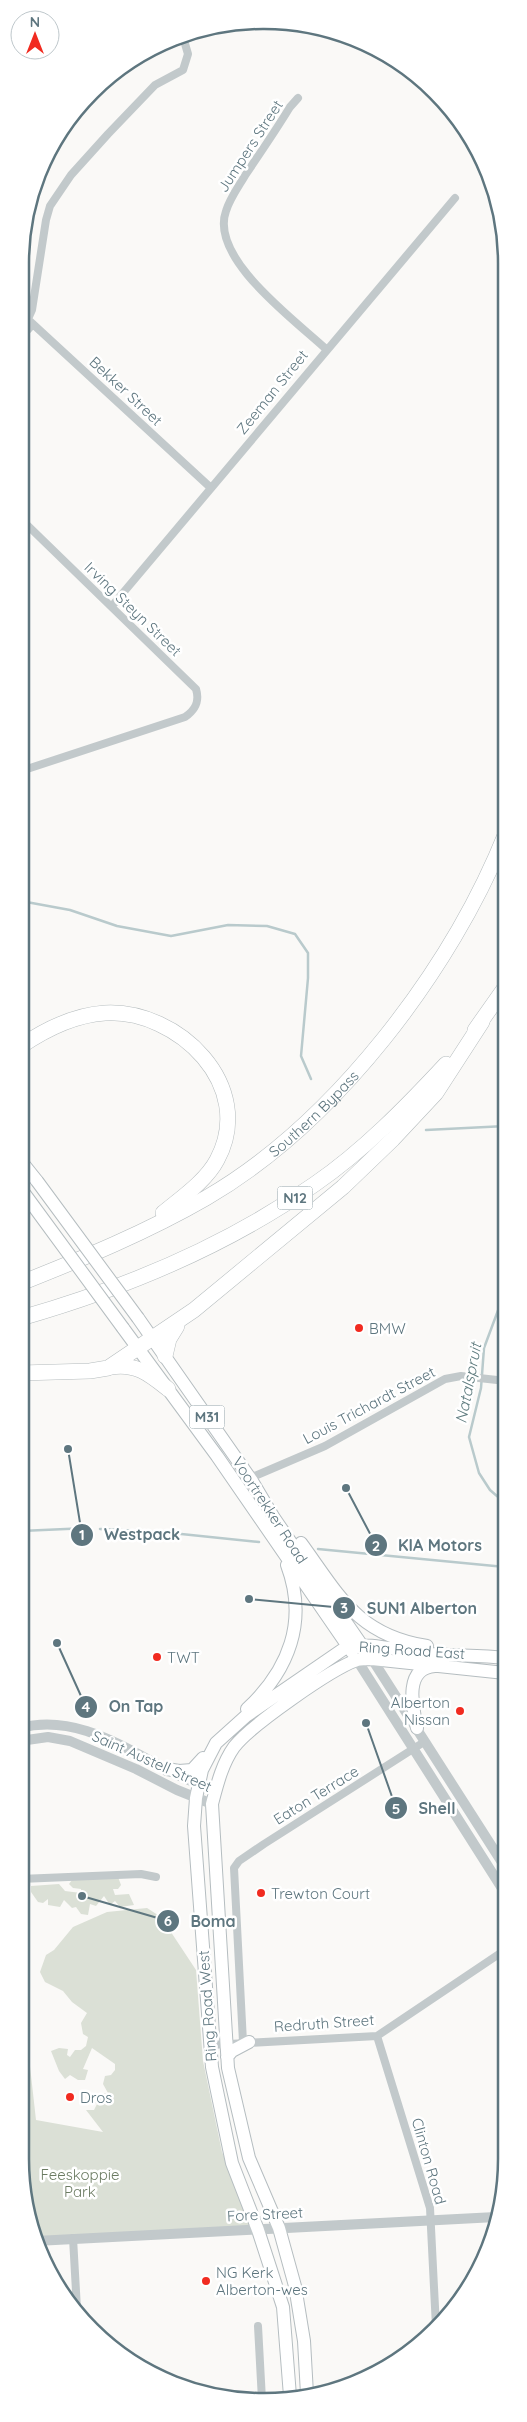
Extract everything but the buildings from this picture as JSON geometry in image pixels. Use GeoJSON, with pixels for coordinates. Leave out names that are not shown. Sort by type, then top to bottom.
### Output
{"type":"FeatureCollection","features":[{"type":"Feature","properties":{"kind":"highway","name":"Southern Bypass"},"geometry":{"type":"LineString","coordinates":[[29,1280],[101,1251],[206,1198],[291,1138],[330,1100],[423,986],[476,898],[498,850]]}},
{"type":"Feature","properties":{"kind":"highway","name":"N12"},"geometry":{"type":"LineString","coordinates":[[29,1315],[118,1287],[168,1267],[273,1212],[317,1183],[370,1139],[419,1093],[458,1052],[498,998]]}},
{"type":"Feature","properties":{"kind":"highway"},"geometry":{"type":"LineString","coordinates":[[29,1042],[74,1018],[107,1013],[128,1014],[150,1019],[180,1034],[209,1064],[219,1078],[228,1110],[228,1128],[216,1161],[204,1177],[147,1228]]}},
{"type":"Feature","properties":{"kind":"highway"},"geometry":{"type":"LineString","coordinates":[[108,1368],[154,1340],[182,1319],[344,1187],[436,1093],[482,1022]]}},
{"type":"Feature","properties":{"kind":"highway"},"geometry":{"type":"LineString","coordinates":[[29,1271],[101,1251]]}},
{"type":"Feature","properties":{"kind":"highway"},"geometry":{"type":"LineString","coordinates":[[165,1356],[171,1335],[182,1319]]}},
{"type":"Feature","properties":{"kind":"highway"},"geometry":{"type":"LineString","coordinates":[[29,1373],[90,1372],[130,1366],[140,1369],[168,1388]]}},
{"type":"Feature","properties":{"kind":"main road","name":"Voortrekker Road"},"geometry":{"type":"LineString","coordinates":[[29,1171],[154,1340],[251,1479],[302,1560],[372,1659]]}},
{"type":"Feature","properties":{"kind":"main road","name":"Voortrekker Road"},"geometry":{"type":"LineString","coordinates":[[29,1200],[168,1388],[357,1660]]}},
{"type":"Feature","properties":{"kind":"main road"},"geometry":{"type":"LineString","coordinates":[[251,1479],[351,1610],[371,1628],[399,1640],[474,1654]]}},
{"type":"Feature","properties":{"kind":"main road"},"geometry":{"type":"LineString","coordinates":[[235,1725],[276,1679],[288,1654],[294,1630],[295,1604],[285,1556]]}},
{"type":"Feature","properties":{"kind":"main road","name":"Ring Road East"},"geometry":{"type":"LineString","coordinates":[[348,1646],[361,1644],[432,1654],[474,1654],[498,1657]]}},
{"type":"Feature","properties":{"kind":"main road","name":"Ring Road West"},"geometry":{"type":"LineString","coordinates":[[290,2392],[283,2307],[258,2230],[232,2163],[212,2067],[194,1826],[196,1798],[202,1770],[216,1744],[235,1725],[348,1646]]}},
{"type":"Feature","properties":{"kind":"main road","name":"Ring Road East"},"geometry":{"type":"LineString","coordinates":[[357,1660],[372,1659],[445,1665],[498,1672]]}},
{"type":"Feature","properties":{"kind":"main road","name":"Ring Road West"},"geometry":{"type":"LineString","coordinates":[[307,2389],[301,2313],[279,2228],[249,2158],[227,2050],[212,1804],[218,1779],[233,1749],[246,1734],[332,1674],[357,1660]]}},
{"type":"Feature","properties":{"kind":"main road"},"geometry":{"type":"LineString","coordinates":[[417,1728],[411,1695],[417,1676],[431,1666],[445,1665]]}},
{"type":"Feature","properties":{"kind":"main road"},"geometry":{"type":"LineString","coordinates":[[166,1769],[179,1772],[192,1770],[216,1744]]}},
{"type":"Feature","properties":{"kind":"main road"},"geometry":{"type":"LineString","coordinates":[[227,2050],[232,2051],[246,2042]]}},
{"type":"Feature","properties":{"kind":"street"},"geometry":{"type":"LineString","coordinates":[[29,317],[32,310],[46,220],[50,206],[70,175],[155,85],[182,70],[188,54],[185,42]]}},
{"type":"Feature","properties":{"kind":"street","name":"Jumpers Street"},"geometry":{"type":"LineString","coordinates":[[298,98],[290,107],[236,191],[225,212],[224,237],[232,256],[249,278],[326,349]]}},
{"type":"Feature","properties":{"kind":"street","name":"Zeeman Street"},"geometry":{"type":"LineString","coordinates":[[112,606],[326,349],[455,198]]}},
{"type":"Feature","properties":{"kind":"street","name":"Bekker Street"},"geometry":{"type":"LineString","coordinates":[[29,320],[211,488]]}},
{"type":"Feature","properties":{"kind":"street","name":"Irving Steyn Street"},"geometry":{"type":"LineString","coordinates":[[29,527],[196,689],[198,695],[196,708],[178,719],[29,769]]}},
{"type":"Feature","properties":{"kind":"street","name":"Louis Trichardt Street"},"geometry":{"type":"LineString","coordinates":[[251,1479],[363,1426],[440,1382],[461,1376],[498,1380]]}},
{"type":"Feature","properties":{"kind":"street","name":"Voortrekker Road"},"geometry":{"type":"LineString","coordinates":[[372,1659],[498,1856]]}},
{"type":"Feature","properties":{"kind":"street","name":"Voortrekker Road"},"geometry":{"type":"LineString","coordinates":[[357,1660],[498,1882]]}},
{"type":"Feature","properties":{"kind":"street","name":"Saint Austell Street"},"geometry":{"type":"LineString","coordinates":[[29,1726],[42,1723],[90,1732],[166,1769],[216,1790]]}},
{"type":"Feature","properties":{"kind":"street","name":"Saint Austell Street"},"geometry":{"type":"LineString","coordinates":[[29,1740],[48,1737],[70,1741],[212,1804]]}},
{"type":"Feature","properties":{"kind":"street","name":"Eaton Terrace"},"geometry":{"type":"LineString","coordinates":[[246,2042],[234,1868],[239,1861],[264,1844],[415,1750],[424,1742]]}},
{"type":"Feature","properties":{"kind":"street"},"geometry":{"type":"LineString","coordinates":[[474,1843],[484,1835]]}},
{"type":"Feature","properties":{"kind":"street"},"geometry":{"type":"LineString","coordinates":[[29,1879],[141,1874],[156,1877]]}},
{"type":"Feature","properties":{"kind":"street","name":"Redruth Street"},"geometry":{"type":"LineString","coordinates":[[246,2042],[377,2036],[498,1955]]}},
{"type":"Feature","properties":{"kind":"street","name":"Clinton Road"},"geometry":{"type":"LineString","coordinates":[[377,2036],[427,2197],[431,2220],[436,2317]]}},
{"type":"Feature","properties":{"kind":"street"},"geometry":{"type":"LineString","coordinates":[[210,2045],[227,2050]]}},
{"type":"Feature","properties":{"kind":"street","name":"Fore Street"},"geometry":{"type":"LineString","coordinates":[[44,2240],[490,2217]]}},
{"type":"Feature","properties":{"kind":"street"},"geometry":{"type":"LineString","coordinates":[[73,2238],[77,2300]]}},
{"type":"Feature","properties":{"kind":"street"},"geometry":{"type":"LineString","coordinates":[[258,2326],[262,2393]]}},
{"type":"Feature","properties":{"kind":"green space"},"geometry":{"type":"Polygon","coordinates":[[[118,1877],[121,1885],[118,1889],[113,1889],[115,1895],[129,1894],[134,1905],[120,1907],[115,1901],[110,1905],[104,1896],[96,1906],[90,1904],[88,1915],[81,1914],[76,1907],[72,1908],[64,1900],[60,1907],[48,1905],[48,1899],[43,1903],[38,1902],[31,1892],[31,1886],[59,1884],[65,1891],[81,1893],[81,1889],[73,1888],[69,1884],[72,1880],[118,1877]]]}},
{"type":"Feature","properties":{"kind":"green space","name":"Feeskoppie Park"},"geometry":{"type":"Polygon","coordinates":[[[147,1908],[161,1917],[196,1970],[203,2061],[222,2152],[255,2228],[43,2240],[33,2204],[29,2174],[29,2057],[36,2120],[103,2132],[86,2110],[94,2110],[97,2104],[91,2100],[94,2095],[108,2093],[103,2084],[105,2076],[111,2075],[115,2070],[115,2064],[92,2048],[83,2069],[88,2070],[85,2080],[78,2080],[70,2075],[65,2079],[59,2071],[51,2051],[59,2048],[68,2049],[67,2055],[70,2057],[75,2050],[81,2050],[86,2046],[88,2037],[83,2034],[81,2023],[87,2013],[72,2002],[63,1991],[45,1982],[40,1972],[46,1955],[54,1950],[73,1927],[107,1912],[147,1908]]]}},
{"type":"Feature","properties":{"kind":"waterway"},"geometry":{"type":"LineString","coordinates":[[29,902],[70,910],[117,926],[171,936],[228,925],[267,926],[295,934],[308,953],[308,978],[301,1056],[311,1079]]}},
{"type":"Feature","properties":{"kind":"waterway"},"geometry":{"type":"LineString","coordinates":[[426,1130],[498,1126]]}},
{"type":"Feature","properties":{"kind":"waterway","name":"Natalspruit"},"geometry":{"type":"LineString","coordinates":[[498,1310],[484,1348],[481,1388],[469,1437],[479,1473],[490,1490],[498,1497]]}},
{"type":"Feature","properties":{"kind":"waterway"},"geometry":{"type":"LineString","coordinates":[[29,1531],[88,1528]]}},
{"type":"Feature","properties":{"kind":"waterway"},"geometry":{"type":"LineString","coordinates":[[100,1529],[162,1532],[259,1542]]}},
{"type":"Feature","properties":{"kind":"waterway"},"geometry":{"type":"LineString","coordinates":[[318,1549],[498,1566]]}},
{"type":"Feature","properties":{"kind":"place","name":"BMW"},"geometry":{"type":"Point","coordinates":[359,1328]}},
{"type":"Feature","properties":{"kind":"place","name":"Westpack"},"geometry":{"type":"Point","coordinates":[68,1449]}},
{"type":"Feature","properties":{"kind":"place","name":"KIA Motors"},"geometry":{"type":"Point","coordinates":[346,1488]}},
{"type":"Feature","properties":{"kind":"place","name":"SUN1 Alberton"},"geometry":{"type":"Point","coordinates":[249,1599]}},
{"type":"Feature","properties":{"kind":"place","name":"On Tap"},"geometry":{"type":"Point","coordinates":[57,1643]}},
{"type":"Feature","properties":{"kind":"place","name":"TWT"},"geometry":{"type":"Point","coordinates":[157,1657]}},
{"type":"Feature","properties":{"kind":"place","name":"Alberton Nissan"},"geometry":{"type":"Point","coordinates":[460,1711]}},
{"type":"Feature","properties":{"kind":"place","name":"Shell"},"geometry":{"type":"Point","coordinates":[366,1723]}},
{"type":"Feature","properties":{"kind":"place","name":"Trewton Court"},"geometry":{"type":"Point","coordinates":[261,1893]}},
{"type":"Feature","properties":{"kind":"place","name":"Boma"},"geometry":{"type":"Point","coordinates":[82,1896]}},
{"type":"Feature","properties":{"kind":"place","name":"Dros"},"geometry":{"type":"Point","coordinates":[70,2097]}},
{"type":"Feature","properties":{"kind":"place","name":"NG Kerk Alberton-wes"},"geometry":{"type":"Point","coordinates":[206,2281]}}]}
